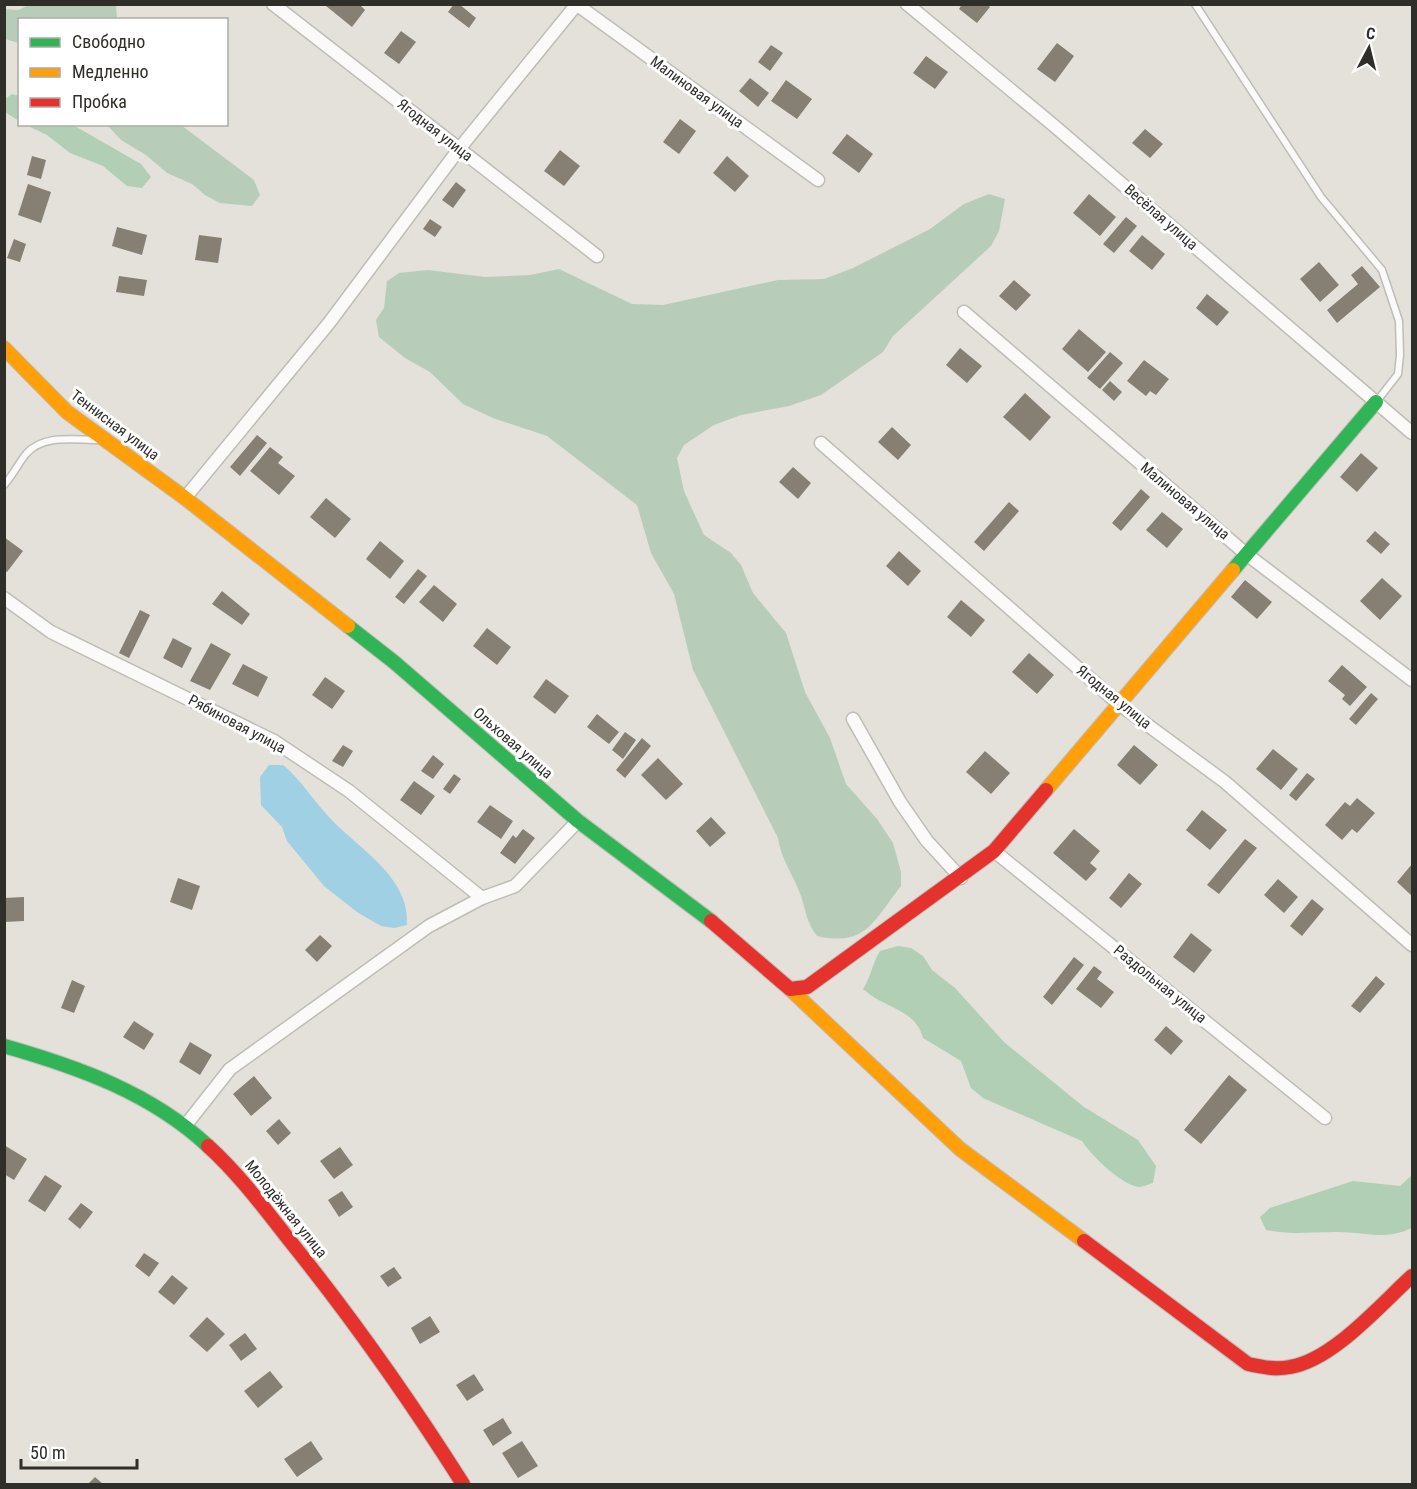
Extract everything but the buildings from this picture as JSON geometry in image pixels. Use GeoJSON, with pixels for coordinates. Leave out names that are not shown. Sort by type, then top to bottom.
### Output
{"type":"FeatureCollection","features":[{"type":"Feature","properties":{"kind":"street","name":"Ягодная улица"},"geometry":{"type":"LineString","coordinates":[[273,4],[597,256]]}},
{"type":"Feature","properties":{"kind":"street","name":"Весёлая улица"},"geometry":{"type":"LineString","coordinates":[[907,4],[1052,124],[1413,433]]}},
{"type":"Feature","properties":{"kind":"street"},"geometry":{"type":"LineString","coordinates":[[185,498],[329,323],[459,149],[576,5]]}},
{"type":"Feature","properties":{"kind":"street","name":"Малиновая улица"},"geometry":{"type":"LineString","coordinates":[[576,5],[818,180]]}},
{"type":"Feature","properties":{"kind":"street","name":"Малиновая улица"},"geometry":{"type":"LineString","coordinates":[[964,312],[1245,553],[1413,680]]}},
{"type":"Feature","properties":{"kind":"street","name":"Теннисная улица"},"geometry":{"type":"LineString","coordinates":[[4,348],[67,412],[185,498]]}},
{"type":"Feature","properties":{"kind":"street"},"geometry":{"type":"LineString","coordinates":[[790,989],[807,987],[824,976],[961,878],[994,851],[1245,553],[1376,402]]}},
{"type":"Feature","properties":{"kind":"street","name":"Ягодная улица"},"geometry":{"type":"LineString","coordinates":[[821,443],[1119,704],[1225,782],[1385,924],[1413,945]]}},
{"type":"Feature","properties":{"kind":"street","name":"Ольховая улица"},"geometry":{"type":"LineString","coordinates":[[185,498],[394,662],[578,820],[700,912],[790,989],[960,1149],[1248,1364],[1272,1369],[1297,1365],[1324,1352],[1413,1275]]}},
{"type":"Feature","properties":{"kind":"street","name":"Рябиновая улица"},"geometry":{"type":"LineString","coordinates":[[4,598],[51,632],[274,741],[349,791],[483,898]]}},
{"type":"Feature","properties":{"kind":"street"},"geometry":{"type":"LineString","coordinates":[[853,719],[900,802],[927,841],[961,878]]}},
{"type":"Feature","properties":{"kind":"street"},"geometry":{"type":"LineString","coordinates":[[185,1125],[230,1069],[429,926],[483,898],[516,886],[578,820]]}},
{"type":"Feature","properties":{"kind":"street","name":"Раздольная улица"},"geometry":{"type":"LineString","coordinates":[[994,851],[1325,1118]]}},
{"type":"Feature","properties":{"kind":"street","name":"Молодёжная улица"},"geometry":{"type":"LineString","coordinates":[[4,1046],[77,1070],[123,1089],[185,1125],[221,1156],[321,1278],[405,1393],[463,1485]]}},
{"type":"Feature","properties":{"kind":"lane"},"geometry":{"type":"LineString","coordinates":[[1195,4],[1321,197],[1382,270],[1399,321],[1400,355],[1398,375],[1376,402]]}},
{"type":"Feature","properties":{"kind":"lane"},"geometry":{"type":"LineString","coordinates":[[4,485],[15,474],[26,454],[49,440],[104,440]]}},
{"type":"Feature","properties":{"kind":"green space"},"geometry":{"type":"Polygon","coordinates":[[[31,4],[116,5],[117,18],[18,18],[18,43],[5,39],[4,9],[18,10],[31,4]]]}},
{"type":"Feature","properties":{"kind":"green space"},"geometry":{"type":"Polygon","coordinates":[[[12,94],[18,96],[18,120],[5,112],[5,99],[12,94]]]}},
{"type":"Feature","properties":{"kind":"green space"},"geometry":{"type":"Polygon","coordinates":[[[28,126],[75,126],[141,164],[151,177],[142,188],[127,186],[103,166],[70,153],[47,135],[28,126]]]}},
{"type":"Feature","properties":{"kind":"green space"},"geometry":{"type":"Polygon","coordinates":[[[108,126],[182,126],[254,180],[260,195],[252,206],[220,203],[205,195],[192,184],[167,173],[146,155],[121,140],[108,126]]]}},
{"type":"Feature","properties":{"kind":"green space"},"geometry":{"type":"Polygon","coordinates":[[[989,194],[1005,199],[999,231],[991,246],[893,336],[883,352],[821,395],[789,406],[741,415],[714,425],[684,445],[677,458],[684,491],[704,535],[731,553],[741,565],[753,593],[786,633],[805,692],[830,738],[846,784],[877,819],[893,843],[901,872],[901,886],[875,920],[858,934],[847,938],[817,936],[809,922],[778,838],[693,670],[674,594],[651,553],[637,505],[547,436],[493,418],[463,404],[430,372],[405,358],[379,337],[376,320],[384,308],[387,281],[399,273],[428,270],[485,277],[530,275],[559,269],[632,304],[663,305],[778,280],[824,279],[853,268],[930,229],[964,204],[989,194]]]}},
{"type":"Feature","properties":{"kind":"green space"},"geometry":{"type":"Polygon","coordinates":[[[898,946],[911,948],[923,956],[932,970],[955,988],[1004,1042],[1084,1107],[1138,1140],[1156,1166],[1153,1183],[1139,1187],[1124,1181],[1107,1169],[1082,1141],[983,1098],[971,1088],[961,1061],[923,1038],[913,1020],[863,989],[880,951],[898,946]]]}},
{"type":"Feature","properties":{"kind":"green space"},"geometry":{"type":"Polygon","coordinates":[[[1412,1175],[1412,1228],[1402,1232],[1375,1235],[1338,1232],[1276,1232],[1266,1230],[1260,1217],[1270,1208],[1353,1181],[1400,1186],[1412,1175]]]}},
{"type":"Feature","properties":{"kind":"water"},"geometry":{"type":"Polygon","coordinates":[[[269,765],[283,765],[329,817],[380,865],[400,892],[406,908],[407,925],[394,928],[381,926],[357,912],[324,886],[287,841],[282,827],[261,805],[260,777],[269,765]]]}},
{"type":"Feature","properties":{"kind":"traffic: fast"},"geometry":{"type":"LineString","coordinates":[[1233,570],[1376,402]]}},
{"type":"Feature","properties":{"kind":"traffic: fast"},"geometry":{"type":"LineString","coordinates":[[348,626],[394,662],[578,821],[711,921]]}},
{"type":"Feature","properties":{"kind":"traffic: fast"},"geometry":{"type":"LineString","coordinates":[[4,1046],[59,1063],[112,1084],[162,1111],[208,1146]]}},
{"type":"Feature","properties":{"kind":"traffic: slow"},"geometry":{"type":"LineString","coordinates":[[4,348],[67,412],[185,498],[348,626]]}},
{"type":"Feature","properties":{"kind":"traffic: slow"},"geometry":{"type":"LineString","coordinates":[[1046,790],[1233,570]]}},
{"type":"Feature","properties":{"kind":"traffic: slow"},"geometry":{"type":"LineString","coordinates":[[790,989],[960,1149],[1084,1241]]}},
{"type":"Feature","properties":{"kind":"traffic: jam"},"geometry":{"type":"LineString","coordinates":[[711,921],[790,989],[807,987],[994,851],[1046,790]]}},
{"type":"Feature","properties":{"kind":"traffic: jam"},"geometry":{"type":"LineString","coordinates":[[208,1146],[253,1194],[361,1333],[463,1484]]}},
{"type":"Feature","properties":{"kind":"traffic: jam"},"geometry":{"type":"LineString","coordinates":[[1084,1241],[1248,1364],[1269,1368],[1290,1367],[1323,1354],[1371,1316],[1412,1276]]}}]}
